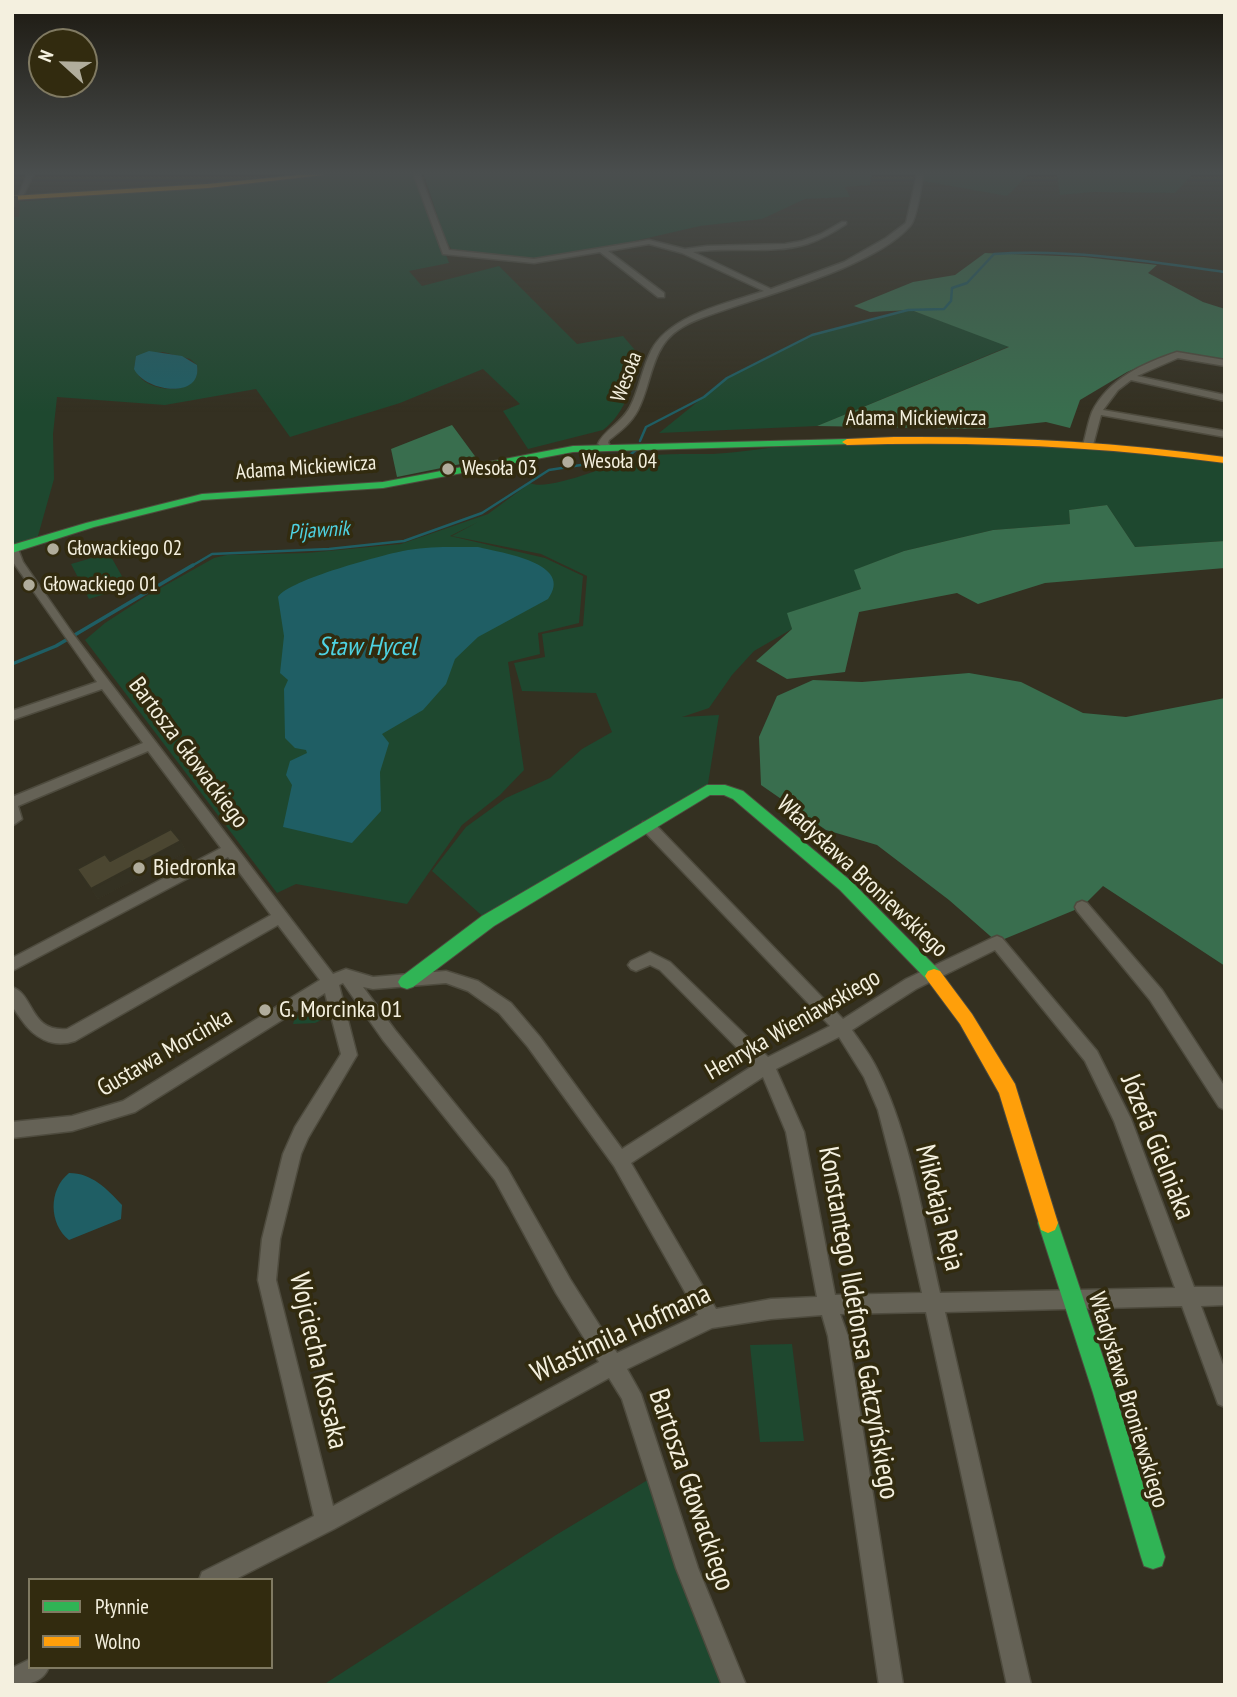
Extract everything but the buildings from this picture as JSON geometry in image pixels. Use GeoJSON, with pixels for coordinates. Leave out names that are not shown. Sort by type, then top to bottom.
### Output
{"type":"FeatureCollection","features":[{"type":"Feature","properties":{"kind":"street"},"geometry":{"type":"LineString","coordinates":[[467,254],[534,261],[576,254]]}},
{"type":"Feature","properties":{"kind":"street"},"geometry":{"type":"LineString","coordinates":[[607,254],[661,295]]}},
{"type":"Feature","properties":{"kind":"street"},"geometry":{"type":"LineString","coordinates":[[692,254],[770,291]]}},
{"type":"Feature","properties":{"kind":"street","name":"Wesoła"},"geometry":{"type":"LineString","coordinates":[[607,447],[603,444],[604,439],[629,419],[641,400],[658,344],[671,330],[694,318],[843,266],[863,254]]}},
{"type":"Feature","properties":{"kind":"street"},"geometry":{"type":"LineString","coordinates":[[1088,445],[1097,411],[1115,388],[1128,377],[1177,355],[1225,363]]}},
{"type":"Feature","properties":{"kind":"street"},"geometry":{"type":"LineString","coordinates":[[1128,377],[1225,398]]}},
{"type":"Feature","properties":{"kind":"street"},"geometry":{"type":"LineString","coordinates":[[1097,411],[1225,434]]}},
{"type":"Feature","properties":{"kind":"street","name":"Adama Mickiewicza"},"geometry":{"type":"LineString","coordinates":[[13,552],[81,528],[202,498],[383,485],[573,449],[717,447],[934,438],[1153,449],[1225,460]]}},
{"type":"Feature","properties":{"kind":"street","name":"Bartosza Głowackiego"},"geometry":{"type":"LineString","coordinates":[[13,552],[70,638],[281,917],[389,1035],[501,1174],[563,1286],[613,1365],[639,1415],[687,1568],[734,1685]]}},
{"type":"Feature","properties":{"kind":"street"},"geometry":{"type":"LineString","coordinates":[[12,716],[105,684]]}},
{"type":"Feature","properties":{"kind":"street"},"geometry":{"type":"LineString","coordinates":[[12,821],[15,811],[12,805],[151,746]]}},
{"type":"Feature","properties":{"kind":"street","name":"Władysława Broniewskiego"},"geometry":{"type":"LineString","coordinates":[[407,982],[488,921],[707,790],[725,790],[738,796],[846,886],[932,973],[967,1019],[1009,1090],[1153,1557]]}},
{"type":"Feature","properties":{"kind":"street","name":"Mikołaja Reja"},"geometry":{"type":"LineString","coordinates":[[648,826],[842,1028],[870,1073],[886,1111],[909,1195],[1019,1685]]}},
{"type":"Feature","properties":{"kind":"street"},"geometry":{"type":"LineString","coordinates":[[12,965],[230,850]]}},
{"type":"Feature","properties":{"kind":"street"},"geometry":{"type":"LineString","coordinates":[[1082,907],[1156,995],[1225,1102]]}},
{"type":"Feature","properties":{"kind":"street"},"geometry":{"type":"LineString","coordinates":[[12,993],[42,1034],[53,1039],[69,1036],[281,917]]}},
{"type":"Feature","properties":{"kind":"street","name":"Henryka Wieniawskiego"},"geometry":{"type":"LineString","coordinates":[[620,1160],[766,1066],[842,1028],[932,973],[997,942]]}},
{"type":"Feature","properties":{"kind":"street","name":"Józefa Gielniaka"},"geometry":{"type":"LineString","coordinates":[[997,942],[1091,1056],[1122,1119],[1225,1396]]}},
{"type":"Feature","properties":{"kind":"street","name":"Konstantego Ildefonsa Gałczyńskiego"},"geometry":{"type":"LineString","coordinates":[[636,965],[650,958],[666,966],[766,1066],[795,1132],[828,1306],[838,1336],[891,1685]]}},
{"type":"Feature","properties":{"kind":"street"},"geometry":{"type":"LineString","coordinates":[[338,979],[373,983],[446,977],[473,986],[505,1008],[534,1042],[620,1160],[711,1319]]}},
{"type":"Feature","properties":{"kind":"street","name":"Gustawa Morcinka"},"geometry":{"type":"LineString","coordinates":[[12,1129],[60,1126],[99,1119],[129,1107],[338,979]]}},
{"type":"Feature","properties":{"kind":"street","name":"Wojciecha Kossaka"},"geometry":{"type":"LineString","coordinates":[[326,1521],[267,1280],[271,1239],[292,1154],[305,1125],[349,1055],[338,979]]}},
{"type":"Feature","properties":{"kind":"street","name":"Wlastimila Hofmana"},"geometry":{"type":"LineString","coordinates":[[214,1578],[326,1521],[613,1365],[711,1319],[771,1308],[1225,1296]]}},
{"type":"Feature","properties":{"kind":"street"},"geometry":{"type":"LineString","coordinates":[[12,1681],[34,1669]]}},
{"type":"Feature","properties":{"kind":"green space"},"geometry":{"type":"Polygon","coordinates":[[[12,254],[446,254],[449,263],[409,271],[422,286],[499,266],[577,344],[623,336],[640,356],[623,406],[603,430],[528,449],[503,411],[520,404],[483,369],[400,403],[290,437],[256,389],[165,405],[57,397],[53,434],[54,479],[38,536],[12,548],[12,254]],[[163,352],[136,356],[135,367],[141,379],[161,388],[172,389],[191,383],[196,376],[197,365],[190,359],[163,352]]]}},
{"type":"Feature","properties":{"kind":"green space"},"geometry":{"type":"Polygon","coordinates":[[[486,254],[568,254],[532,260],[486,254]]]}},
{"type":"Feature","properties":{"kind":"green space"},"geometry":{"type":"Polygon","coordinates":[[[983,254],[1084,257],[1157,265],[1148,273],[1203,302],[1225,309],[1225,359],[1172,353],[1127,372],[1080,400],[1070,428],[1046,422],[981,429],[817,426],[1009,347],[911,310],[870,312],[854,306],[913,282],[955,275],[983,254]]]}},
{"type":"Feature","properties":{"kind":"green space"},"geometry":{"type":"Polygon","coordinates":[[[911,310],[1010,346],[817,426],[659,433],[727,378],[812,335],[911,310]]]}},
{"type":"Feature","properties":{"kind":"green space"},"geometry":{"type":"Polygon","coordinates":[[[452,425],[480,463],[461,464],[397,477],[391,449],[452,425]]]}},
{"type":"Feature","properties":{"kind":"green space"},"geometry":{"type":"Polygon","coordinates":[[[885,439],[1088,445],[1225,460],[1225,541],[1135,547],[1107,505],[1069,510],[1070,524],[993,530],[904,551],[855,570],[861,589],[788,613],[792,629],[754,651],[732,675],[709,708],[682,717],[719,715],[707,790],[488,921],[432,871],[466,827],[506,798],[550,778],[582,749],[612,732],[596,693],[522,691],[514,663],[545,657],[542,634],[583,626],[587,576],[541,554],[452,536],[478,522],[450,536],[545,558],[583,576],[579,623],[538,633],[540,654],[508,662],[524,770],[500,795],[462,825],[407,904],[296,884],[277,893],[85,640],[105,623],[148,595],[214,558],[401,544],[488,514],[530,483],[539,485],[565,481],[647,456],[726,453],[811,442],[885,439]]]}},
{"type":"Feature","properties":{"kind":"green space"},"geometry":{"type":"Polygon","coordinates":[[[1107,505],[1135,547],[1225,541],[1225,568],[1045,583],[978,604],[957,593],[859,612],[845,672],[787,679],[756,661],[792,629],[787,613],[861,589],[854,570],[904,551],[993,530],[1070,524],[1069,510],[1107,505]]]}},
{"type":"Feature","properties":{"kind":"green space"},"geometry":{"type":"Polygon","coordinates":[[[109,553],[128,587],[89,599],[71,564],[109,553]]]}},
{"type":"Feature","properties":{"kind":"green space"},"geometry":{"type":"Polygon","coordinates":[[[969,673],[1021,682],[1083,713],[1126,717],[1225,698],[1225,966],[1103,886],[1082,907],[997,942],[949,900],[877,845],[826,830],[761,785],[759,737],[777,696],[813,680],[862,682],[969,673]]]}},
{"type":"Feature","properties":{"kind":"green space"},"geometry":{"type":"Polygon","coordinates":[[[316,1004],[325,1008],[324,1019],[315,1023],[293,1024],[295,1017],[316,1004]]]}},
{"type":"Feature","properties":{"kind":"green space"},"geometry":{"type":"Polygon","coordinates":[[[792,1344],[804,1441],[760,1442],[750,1345],[792,1344]]]}},
{"type":"Feature","properties":{"kind":"green space"},"geometry":{"type":"Polygon","coordinates":[[[656,1475],[734,1685],[323,1685],[556,1535],[656,1475]]]}},
{"type":"Feature","properties":{"kind":"water"},"geometry":{"type":"Polygon","coordinates":[[[149,351],[182,356],[197,365],[196,376],[191,384],[172,389],[149,383],[140,377],[134,369],[136,356],[149,351]]]}},
{"type":"Feature","properties":{"kind":"water","name":"Staw Hycel"},"geometry":{"type":"Polygon","coordinates":[[[478,547],[518,557],[544,568],[552,577],[554,587],[548,599],[478,637],[455,659],[446,684],[423,710],[382,734],[389,743],[380,772],[381,811],[352,843],[283,827],[292,785],[286,775],[290,761],[307,753],[306,750],[295,748],[285,738],[284,689],[288,680],[280,673],[284,636],[278,597],[299,583],[379,557],[425,548],[478,547]]]}},
{"type":"Feature","properties":{"kind":"water"},"geometry":{"type":"Polygon","coordinates":[[[69,1173],[85,1176],[105,1188],[122,1205],[121,1219],[69,1240],[58,1225],[54,1197],[62,1180],[69,1173]]]}},
{"type":"Feature","properties":{"kind":"waterway","name":"Pijawnik"},"geometry":{"type":"LineString","coordinates":[[640,441],[646,427],[704,397],[727,378],[812,335],[908,310],[944,309],[951,301],[952,288],[967,283],[994,254]]}},
{"type":"Feature","properties":{"kind":"waterway","name":"Pijawnik"},"geometry":{"type":"LineString","coordinates":[[1069,254],[1225,272]]}},
{"type":"Feature","properties":{"kind":"waterway","name":"Pijawnik"},"geometry":{"type":"LineString","coordinates":[[190,567],[212,554],[329,549],[404,541],[482,513],[549,470],[626,458],[636,450]]}},
{"type":"Feature","properties":{"kind":"waterway","name":"Pijawnik"},"geometry":{"type":"LineString","coordinates":[[12,664],[56,646],[193,565]]}},
{"type":"Feature","properties":{"kind":"traffic: fast"},"geometry":{"type":"LineString","coordinates":[[12,549],[90,525],[202,497],[383,485],[573,449],[847,442]]}},
{"type":"Feature","properties":{"kind":"traffic: fast"},"geometry":{"type":"LineString","coordinates":[[407,982],[488,921],[707,790],[725,790],[738,795],[846,886],[934,976]]}},
{"type":"Feature","properties":{"kind":"traffic: fast"},"geometry":{"type":"LineString","coordinates":[[1048,1223],[1104,1393],[1153,1557]]}},
{"type":"Feature","properties":{"kind":"traffic: slow"},"geometry":{"type":"LineString","coordinates":[[847,442],[989,440],[1084,444],[1225,460]]}},
{"type":"Feature","properties":{"kind":"traffic: slow"},"geometry":{"type":"LineString","coordinates":[[934,976],[966,1019],[1008,1090],[1048,1223]]}},
{"type":"Feature","properties":{"kind":"place","name":"Wesoła 04"},"geometry":{"type":"Point","coordinates":[568,462]}},
{"type":"Feature","properties":{"kind":"place","name":"Wesoła 03"},"geometry":{"type":"Point","coordinates":[448,469]}},
{"type":"Feature","properties":{"kind":"place","name":"Głowackiego 02"},"geometry":{"type":"Point","coordinates":[53,549]}},
{"type":"Feature","properties":{"kind":"place","name":"Głowackiego 01"},"geometry":{"type":"Point","coordinates":[29,585]}},
{"type":"Feature","properties":{"kind":"place","name":"Biedronka"},"geometry":{"type":"Point","coordinates":[139,868]}},
{"type":"Feature","properties":{"kind":"place","name":"G. Morcinka 01"},"geometry":{"type":"Point","coordinates":[265,1010]}}]}
